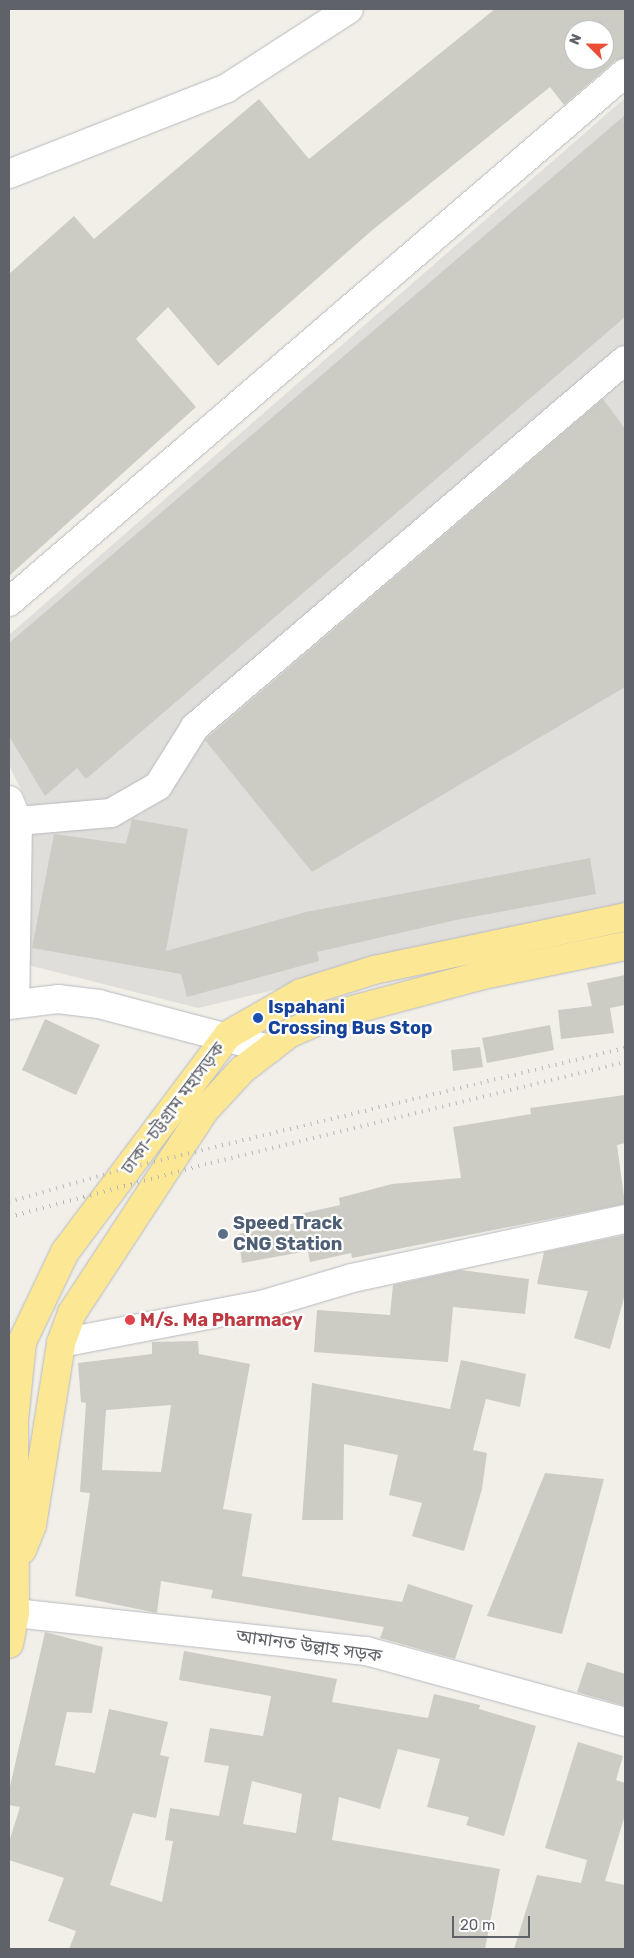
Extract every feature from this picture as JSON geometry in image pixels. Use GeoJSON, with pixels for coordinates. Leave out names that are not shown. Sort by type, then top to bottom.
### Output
{"type":"FeatureCollection","features":[{"type":"Feature","properties":{"kind":"highway","name":"ঢাকা-চট্টগ্রাম মহাসড়ক"},"geometry":{"type":"LineString","coordinates":[[9,1644],[15,1612],[12,1421],[22,1342],[46,1284],[162,1117],[228,1035],[301,993],[374,970],[625,917]]}},
{"type":"Feature","properties":{"kind":"highway","name":"ঢাকা-চট্টগ্রাম মহাসড়ক"},"geometry":{"type":"LineString","coordinates":[[14,1570],[32,1525],[61,1343],[72,1313],[204,1111],[269,1049],[290,1033],[330,1016],[483,975],[625,946]]}},
{"type":"Feature","properties":{"kind":"street"},"geometry":{"type":"LineString","coordinates":[[9,174],[228,88],[349,9]]}},
{"type":"Feature","properties":{"kind":"street"},"geometry":{"type":"LineString","coordinates":[[9,602],[625,73]]}},
{"type":"Feature","properties":{"kind":"street"},"geometry":{"type":"LineString","coordinates":[[269,1049],[228,1035],[99,1004],[58,999],[12,1004],[13,810],[111,813],[158,786],[195,726],[625,360]]}},
{"type":"Feature","properties":{"kind":"street"},"geometry":{"type":"LineString","coordinates":[[61,1343],[265,1304],[352,1278],[625,1218]]}},
{"type":"Feature","properties":{"kind":"street","name":"আমানত উল্লাহ সড়ক"},"geometry":{"type":"LineString","coordinates":[[15,1612],[366,1651],[625,1722]]}},
{"type":"Feature","properties":{"kind":"shaded area"},"geometry":{"type":"Polygon","coordinates":[[[625,98],[625,907],[198,1008],[28,965],[33,814],[9,765],[9,635],[625,98]]]}},
{"type":"Feature","properties":{"kind":"building"},"geometry":{"type":"Polygon","coordinates":[[[495,9],[625,9],[625,58],[614,62],[614,20],[564,20],[564,70],[605,70],[564,105],[550,87],[370,232],[218,366],[168,307],[136,339],[196,407],[9,576],[9,274],[74,216],[94,239],[259,99],[309,159],[495,9]]]}},
{"type":"Feature","properties":{"kind":"building"},"geometry":{"type":"Polygon","coordinates":[[[625,115],[625,317],[86,779],[77,768],[45,796],[9,736],[9,643],[625,115]]]}},
{"type":"Feature","properties":{"kind":"building"},"geometry":{"type":"Polygon","coordinates":[[[603,399],[625,429],[625,687],[312,872],[205,740],[603,399]]]}},
{"type":"Feature","properties":{"kind":"building"},"geometry":{"type":"Polygon","coordinates":[[[132,819],[188,829],[166,951],[306,912],[590,858],[596,894],[456,920],[317,952],[319,961],[187,997],[181,974],[32,948],[54,834],[126,844],[132,819]]]}},
{"type":"Feature","properties":{"kind":"building"},"geometry":{"type":"Polygon","coordinates":[[[625,975],[625,1005],[610,1008],[614,1033],[561,1039],[558,1010],[592,1006],[587,983],[625,975]]]}},
{"type":"Feature","properties":{"kind":"building"},"geometry":{"type":"Polygon","coordinates":[[[45,1019],[100,1045],[76,1095],[22,1070],[45,1019]]]}},
{"type":"Feature","properties":{"kind":"building"},"geometry":{"type":"Polygon","coordinates":[[[550,1025],[554,1050],[487,1063],[482,1038],[550,1025]]]}},
{"type":"Feature","properties":{"kind":"building"},"geometry":{"type":"Polygon","coordinates":[[[480,1047],[483,1067],[453,1071],[451,1050],[480,1047]]]}},
{"type":"Feature","properties":{"kind":"building"},"geometry":{"type":"Polygon","coordinates":[[[625,1095],[625,1143],[617,1145],[625,1204],[352,1258],[351,1253],[310,1262],[308,1251],[242,1263],[238,1234],[302,1222],[300,1214],[340,1205],[339,1198],[392,1184],[461,1178],[453,1127],[531,1114],[530,1108],[625,1095]]]}},
{"type":"Feature","properties":{"kind":"building"},"geometry":{"type":"Polygon","coordinates":[[[625,1235],[625,1294],[610,1349],[574,1338],[588,1291],[537,1284],[544,1252],[625,1235]]]}},
{"type":"Feature","properties":{"kind":"building"},"geometry":{"type":"Polygon","coordinates":[[[461,1270],[529,1279],[525,1314],[453,1307],[448,1362],[314,1352],[317,1310],[390,1315],[393,1285],[461,1270]]]}},
{"type":"Feature","properties":{"kind":"building"},"geometry":{"type":"Polygon","coordinates":[[[198,1341],[199,1354],[250,1364],[223,1509],[252,1514],[242,1576],[402,1602],[408,1584],[473,1605],[455,1659],[380,1638],[384,1627],[211,1598],[213,1590],[161,1581],[157,1613],[75,1596],[90,1493],[80,1492],[86,1403],[81,1402],[78,1363],[152,1354],[152,1342],[198,1341]],[[171,1405],[106,1410],[102,1470],[161,1472],[171,1405]]]}},
{"type":"Feature","properties":{"kind":"building"},"geometry":{"type":"Polygon","coordinates":[[[461,1360],[526,1374],[520,1407],[486,1399],[473,1450],[487,1453],[482,1489],[464,1551],[412,1536],[422,1503],[389,1495],[398,1455],[344,1444],[343,1520],[302,1520],[312,1383],[450,1409],[461,1360]]]}},
{"type":"Feature","properties":{"kind":"building"},"geometry":{"type":"Polygon","coordinates":[[[545,1473],[604,1479],[562,1634],[487,1616],[545,1473]]]}},
{"type":"Feature","properties":{"kind":"building"},"geometry":{"type":"Polygon","coordinates":[[[45,1632],[103,1647],[92,1713],[67,1712],[55,1765],[95,1773],[109,1709],[168,1722],[160,1755],[169,1757],[156,1818],[133,1813],[110,1885],[162,1902],[173,1841],[165,1840],[170,1808],[219,1816],[229,1766],[204,1762],[210,1728],[263,1736],[271,1696],[179,1680],[184,1651],[337,1679],[332,1702],[428,1718],[434,1694],[480,1705],[479,1709],[536,1726],[504,1836],[466,1825],[469,1817],[427,1807],[440,1759],[398,1749],[380,1809],[339,1797],[332,1840],[500,1869],[485,1949],[69,1949],[76,1931],[48,1921],[64,1878],[9,1860],[9,1842],[20,1807],[9,1805],[9,1791],[45,1632]],[[252,1781],[243,1824],[296,1833],[302,1794],[252,1781]]]}},
{"type":"Feature","properties":{"kind":"building"},"geometry":{"type":"Polygon","coordinates":[[[587,1662],[625,1674],[625,1706],[577,1692],[587,1662]]]}},
{"type":"Feature","properties":{"kind":"building"},"geometry":{"type":"Polygon","coordinates":[[[578,1742],[623,1756],[616,1780],[625,1783],[625,1815],[605,1881],[625,1885],[625,1949],[514,1949],[537,1875],[581,1883],[587,1860],[545,1848],[578,1742]]]}},
{"type":"Feature","properties":{"kind":"railway"},"geometry":{"type":"LineString","coordinates":[[9,1202],[120,1170],[625,1048]]}},
{"type":"Feature","properties":{"kind":"railway"},"geometry":{"type":"LineString","coordinates":[[9,1217],[211,1163],[625,1062]]}},
{"type":"Feature","properties":{"kind":"place","name":"Ispahani Crossing Bus Stop"},"geometry":{"type":"Point","coordinates":[258,1018]}},
{"type":"Feature","properties":{"kind":"place","name":"Speed Track CNG Station"},"geometry":{"type":"Point","coordinates":[223,1234]}},
{"type":"Feature","properties":{"kind":"place","name":"M/s. Ma Pharmacy"},"geometry":{"type":"Point","coordinates":[130,1320]}}]}
